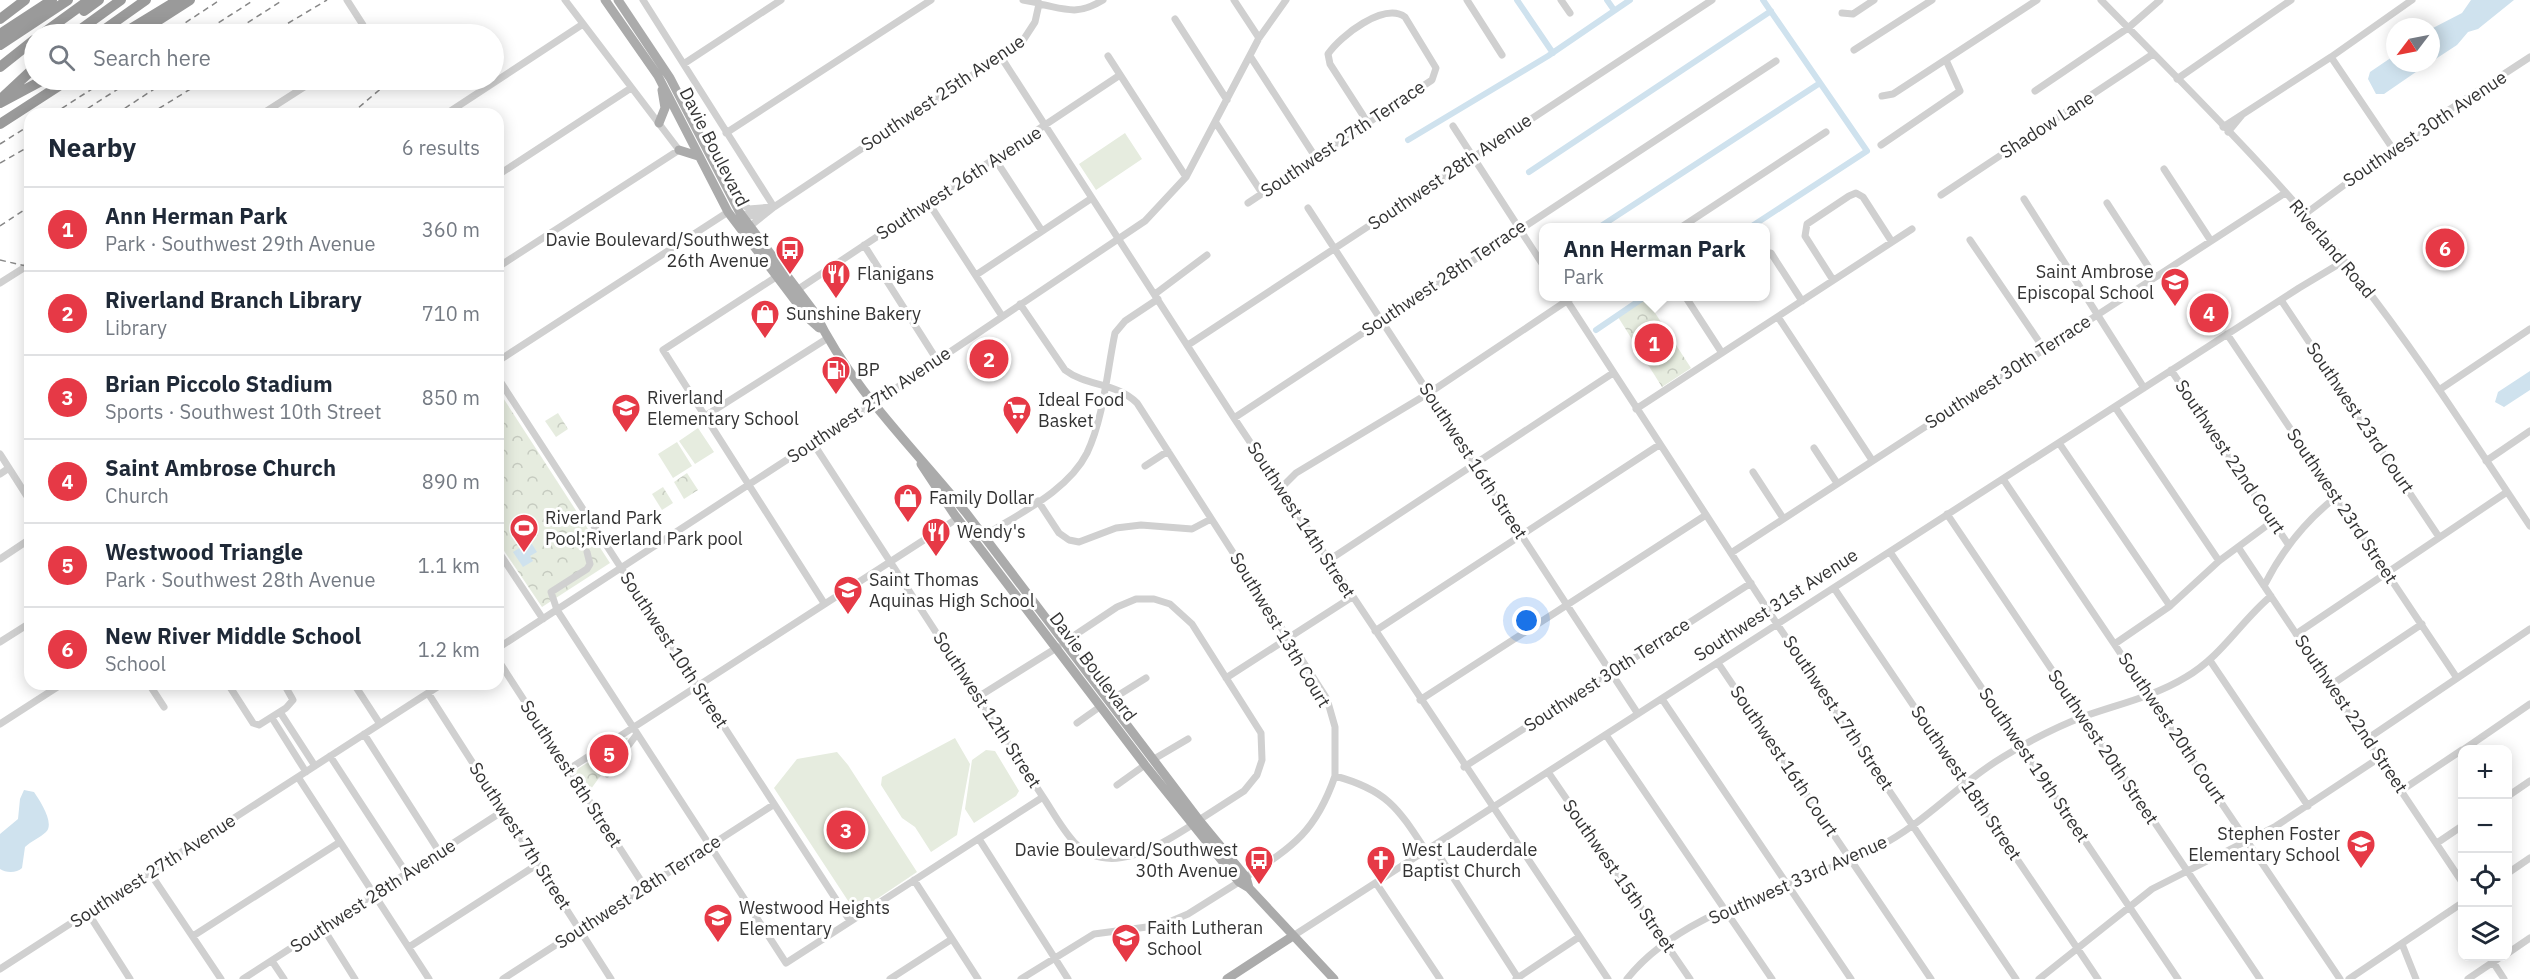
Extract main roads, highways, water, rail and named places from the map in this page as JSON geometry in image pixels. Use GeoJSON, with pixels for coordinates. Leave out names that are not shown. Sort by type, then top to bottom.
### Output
{"type":"FeatureCollection","features":[{"type":"Feature","properties":{"kind":"highway"},"geometry":{"type":"LineString","coordinates":[[0,19],[25,0]]}},
{"type":"Feature","properties":{"kind":"highway"},"geometry":{"type":"LineString","coordinates":[[0,34],[52,0]]}},
{"type":"Feature","properties":{"kind":"highway"},"geometry":{"type":"LineString","coordinates":[[32,24],[68,0]]}},
{"type":"Feature","properties":{"kind":"highway"},"geometry":{"type":"LineString","coordinates":[[56,24],[89,0]]}},
{"type":"Feature","properties":{"kind":"highway"},"geometry":{"type":"LineString","coordinates":[[67,24],[99,0]]}},
{"type":"Feature","properties":{"kind":"highway"},"geometry":{"type":"LineString","coordinates":[[88,24],[121,0]]}},
{"type":"Feature","properties":{"kind":"highway"},"geometry":{"type":"LineString","coordinates":[[112,24],[146,0]]}},
{"type":"Feature","properties":{"kind":"highway"},"geometry":{"type":"LineString","coordinates":[[138,24],[178,0]]}},
{"type":"Feature","properties":{"kind":"highway"},"geometry":{"type":"LineString","coordinates":[[153,24],[190,0]]}},
{"type":"Feature","properties":{"kind":"highway"},"geometry":{"type":"LineString","coordinates":[[55,24],[69,15]]}},
{"type":"Feature","properties":{"kind":"highway"},"geometry":{"type":"LineString","coordinates":[[0,46],[24,29]]}},
{"type":"Feature","properties":{"kind":"highway"},"geometry":{"type":"LineString","coordinates":[[0,61],[24,45]]}},
{"type":"Feature","properties":{"kind":"highway"},"geometry":{"type":"LineString","coordinates":[[0,67],[24,46]]}},
{"type":"Feature","properties":{"kind":"highway"},"geometry":{"type":"LineString","coordinates":[[0,75],[24,56]]}},
{"type":"Feature","properties":{"kind":"highway"},"geometry":{"type":"LineString","coordinates":[[0,102],[24,78]]}},
{"type":"Feature","properties":{"kind":"highway"},"geometry":{"type":"LineString","coordinates":[[14,95],[24,88]]}},
{"type":"Feature","properties":{"kind":"highway"},"geometry":{"type":"LineString","coordinates":[[0,102],[24,90]]}},
{"type":"Feature","properties":{"kind":"highway"},"geometry":{"type":"LineString","coordinates":[[25,108],[53,90]]}},
{"type":"Feature","properties":{"kind":"highway"},"geometry":{"type":"LineString","coordinates":[[0,124],[24,108]]}},
{"type":"Feature","properties":{"kind":"main road","name":"Davie Boulevard"},"geometry":{"type":"LineString","coordinates":[[605,0],[658,76],[728,212],[808,319],[826,335]]}},
{"type":"Feature","properties":{"kind":"main road","name":"Davie Boulevard"},"geometry":{"type":"LineString","coordinates":[[618,0],[670,78],[740,213],[815,313],[826,335],[874,403],[918,459],[936,475],[984,536],[1105,703],[1145,765],[1250,888],[1334,979]]}},
{"type":"Feature","properties":{"kind":"main road"},"geometry":{"type":"LineString","coordinates":[[658,76],[665,106],[659,123]]}},
{"type":"Feature","properties":{"kind":"main road"},"geometry":{"type":"LineString","coordinates":[[679,150],[698,156]]}},
{"type":"Feature","properties":{"kind":"main road"},"geometry":{"type":"LineString","coordinates":[[718,194],[740,213]]}},
{"type":"Feature","properties":{"kind":"main road"},"geometry":{"type":"LineString","coordinates":[[728,212],[757,237]]}},
{"type":"Feature","properties":{"kind":"main road","name":"Davie Boulevard"},"geometry":{"type":"LineString","coordinates":[[918,459],[929,480],[958,518],[1062,644],[1084,684],[1105,703],[1154,759],[1196,822],[1221,848],[1243,880]]}},
{"type":"Feature","properties":{"kind":"main road"},"geometry":{"type":"LineString","coordinates":[[958,518],[968,519],[984,536]]}},
{"type":"Feature","properties":{"kind":"main road","name":"Southwest 31st Avenue"},"geometry":{"type":"LineString","coordinates":[[1227,979],[1240,975],[1293,936]]}},
{"type":"Feature","properties":{"kind":"water"},"geometry":{"type":"Polygon","coordinates":[[[2471,0],[2514,0],[2478,29],[2468,32],[2457,45],[2440,56],[2440,24],[2462,13],[2471,0]]]}},
{"type":"Feature","properties":{"kind":"water"},"geometry":{"type":"Polygon","coordinates":[[[2386,61],[2386,72],[2416,72],[2384,94],[2376,94],[2368,79],[2370,72],[2386,61]]]}},
{"type":"Feature","properties":{"kind":"water"},"geometry":{"type":"Polygon","coordinates":[[[2530,371],[2530,390],[2504,407],[2495,402],[2498,392],[2530,371]]]}},
{"type":"Feature","properties":{"kind":"water","name":"Riverland Park Pool;Riverland Park pool"},"geometry":{"type":"Polygon","coordinates":[[[530,541],[537,552],[530,556],[533,561],[523,567],[513,552],[530,541]]]}},
{"type":"Feature","properties":{"kind":"water"},"geometry":{"type":"Polygon","coordinates":[[[24,790],[34,792],[37,796],[48,818],[48,828],[44,834],[25,847],[20,870],[5,871],[0,869],[0,834],[18,819],[20,799],[24,790]]]}},
{"type":"Feature","properties":{"kind":"waterway"},"geometry":{"type":"LineString","coordinates":[[1517,0],[1553,53]]}},
{"type":"Feature","properties":{"kind":"waterway"},"geometry":{"type":"LineString","coordinates":[[1607,0],[1614,10]]}},
{"type":"Feature","properties":{"kind":"waterway"},"geometry":{"type":"LineString","coordinates":[[1408,140],[1548,56],[1630,0]]}},
{"type":"Feature","properties":{"kind":"waterway"},"geometry":{"type":"LineString","coordinates":[[1757,223],[1867,151],[1763,0]]}},
{"type":"Feature","properties":{"kind":"waterway"},"geometry":{"type":"LineString","coordinates":[[1529,172],[1771,11]]}},
{"type":"Feature","properties":{"kind":"waterway"},"geometry":{"type":"LineString","coordinates":[[1606,223],[1820,83]]}},
{"type":"Feature","properties":{"kind":"waterway"},"geometry":{"type":"LineString","coordinates":[[1596,330],[1639,301]]}},
{"type":"Feature","properties":{"kind":"railway"},"geometry":{"type":"LineString","coordinates":[[183,24],[220,0]]}},
{"type":"Feature","properties":{"kind":"railway"},"geometry":{"type":"LineString","coordinates":[[217,24],[254,0]]}},
{"type":"Feature","properties":{"kind":"railway"},"geometry":{"type":"LineString","coordinates":[[246,24],[283,0]]}},
{"type":"Feature","properties":{"kind":"railway"},"geometry":{"type":"LineString","coordinates":[[287,24],[327,0]]}},
{"type":"Feature","properties":{"kind":"railway"},"geometry":{"type":"LineString","coordinates":[[62,108],[90,90]]}},
{"type":"Feature","properties":{"kind":"railway"},"geometry":{"type":"LineString","coordinates":[[88,108],[116,90]]}},
{"type":"Feature","properties":{"kind":"railway"},"geometry":{"type":"LineString","coordinates":[[125,108],[153,90]]}},
{"type":"Feature","properties":{"kind":"railway"},"geometry":{"type":"LineString","coordinates":[[160,108],[189,90]]}},
{"type":"Feature","properties":{"kind":"railway"},"geometry":{"type":"LineString","coordinates":[[358,108],[379,90]]}},
{"type":"Feature","properties":{"kind":"railway"},"geometry":{"type":"LineString","coordinates":[[0,144],[24,129]]}},
{"type":"Feature","properties":{"kind":"railway"},"geometry":{"type":"LineString","coordinates":[[0,163],[24,149]]}},
{"type":"Feature","properties":{"kind":"railway"},"geometry":{"type":"LineString","coordinates":[[0,226],[24,210]]}},
{"type":"Feature","properties":{"kind":"railway"},"geometry":{"type":"LineString","coordinates":[[0,260],[24,266]]}},
{"type":"Feature","properties":{"kind":"place","name":"New River Middle School"},"geometry":{"type":"Point","coordinates":[2445,248]}},
{"type":"Feature","properties":{"kind":"place","name":"Davie Boulevard/Southwest 26th Avenue"},"geometry":{"type":"Point","coordinates":[790,276]}},
{"type":"Feature","properties":{"kind":"place","name":"Flanigans"},"geometry":{"type":"Point","coordinates":[836,300]}},
{"type":"Feature","properties":{"kind":"place","name":"Saint Ambrose Episcopal School"},"geometry":{"type":"Point","coordinates":[2175,308]}},
{"type":"Feature","properties":{"kind":"place","name":"Saint Ambrose Church"},"geometry":{"type":"Point","coordinates":[2209,313]}},
{"type":"Feature","properties":{"kind":"place","name":"Sunshine Bakery"},"geometry":{"type":"Point","coordinates":[765,340]}},
{"type":"Feature","properties":{"kind":"place","name":"Ann Herman Park"},"geometry":{"type":"Point","coordinates":[1654,343]}},
{"type":"Feature","properties":{"kind":"place","name":"Riverland Branch Library"},"geometry":{"type":"Point","coordinates":[989,359]}},
{"type":"Feature","properties":{"kind":"place","name":"BP"},"geometry":{"type":"Point","coordinates":[836,396]}},
{"type":"Feature","properties":{"kind":"place","name":"Riverland Elementary School"},"geometry":{"type":"Point","coordinates":[626,434]}},
{"type":"Feature","properties":{"kind":"place","name":"Ideal Food Basket"},"geometry":{"type":"Point","coordinates":[1017,436]}},
{"type":"Feature","properties":{"kind":"place","name":"Family Dollar"},"geometry":{"type":"Point","coordinates":[908,524]}},
{"type":"Feature","properties":{"kind":"place","name":"Riverland Park Pool;Riverland Park pool"},"geometry":{"type":"Point","coordinates":[524,554]}},
{"type":"Feature","properties":{"kind":"place","name":"Wendy's"},"geometry":{"type":"Point","coordinates":[936,558]}},
{"type":"Feature","properties":{"kind":"place","name":"Saint Thomas Aquinas High School"},"geometry":{"type":"Point","coordinates":[848,616]}},
{"type":"Feature","properties":{"kind":"place","name":"Westwood Triangle"},"geometry":{"type":"Point","coordinates":[609,754]}},
{"type":"Feature","properties":{"kind":"place","name":"Brian Piccolo Stadium"},"geometry":{"type":"Point","coordinates":[846,830]}},
{"type":"Feature","properties":{"kind":"place","name":"Stephen Foster Elementary School"},"geometry":{"type":"Point","coordinates":[2361,870]}},
{"type":"Feature","properties":{"kind":"place","name":"Davie Boulevard/Southwest 30th Avenue"},"geometry":{"type":"Point","coordinates":[1259,886]}},
{"type":"Feature","properties":{"kind":"place","name":"West Lauderdale Baptist Church"},"geometry":{"type":"Point","coordinates":[1381,886]}},
{"type":"Feature","properties":{"kind":"place","name":"Westwood Heights Elementary"},"geometry":{"type":"Point","coordinates":[718,944]}},
{"type":"Feature","properties":{"kind":"place","name":"Faith Lutheran School"},"geometry":{"type":"Point","coordinates":[1126,964]}}]}
